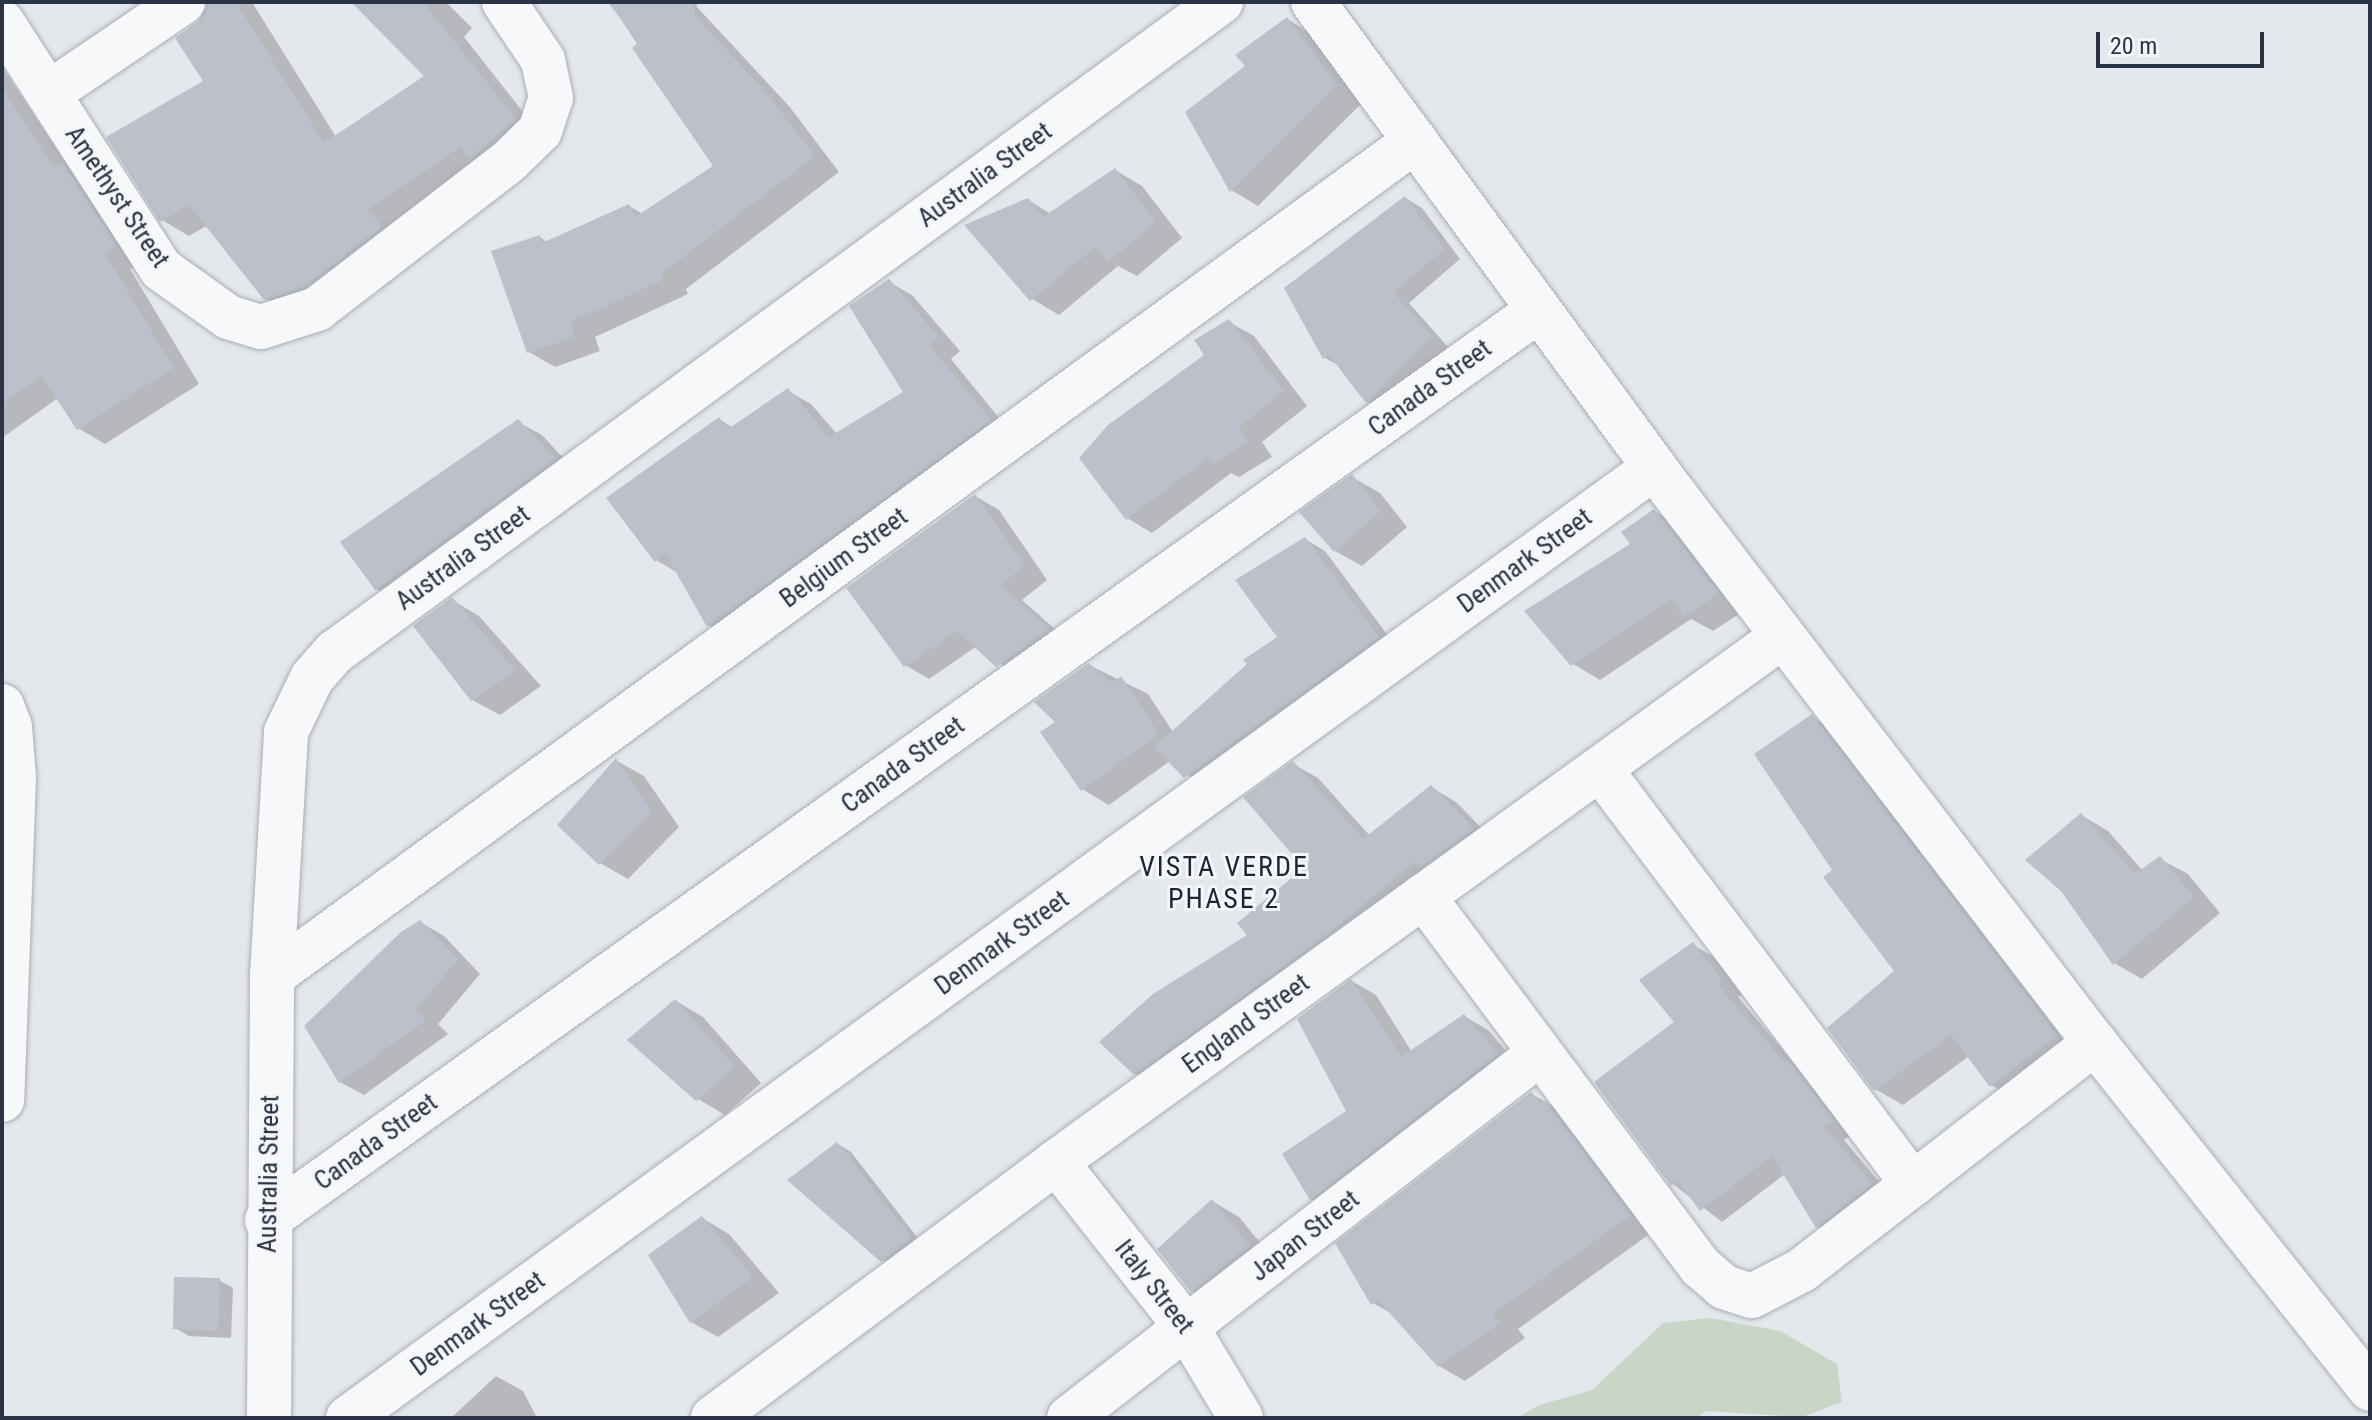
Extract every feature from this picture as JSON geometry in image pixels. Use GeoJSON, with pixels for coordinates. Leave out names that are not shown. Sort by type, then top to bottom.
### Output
{"type":"FeatureCollection","features":[{"type":"Feature","properties":{"kind":"street"},"geometry":{"type":"LineString","coordinates":[[49,93],[183,2]]}},
{"type":"Feature","properties":{"kind":"street","name":"Amethyst Street"},"geometry":{"type":"LineString","coordinates":[[2,22],[161,269],[228,317],[261,327],[317,309],[509,161],[540,131],[551,98],[543,60],[504,2]]}},
{"type":"Feature","properties":{"kind":"street","name":"Australia Street"},"geometry":{"type":"LineString","coordinates":[[269,1418],[267,1220],[272,976],[286,732],[296,703],[335,652],[1221,2]]}},
{"type":"Feature","properties":{"kind":"street"},"geometry":{"type":"LineString","coordinates":[[1313,2],[1783,636],[2095,1043],[2370,1389]]}},
{"type":"Feature","properties":{"kind":"street","name":"Belgium Street"},"geometry":{"type":"LineString","coordinates":[[272,976],[1415,141]]}},
{"type":"Feature","properties":{"kind":"street","name":"Canada Street"},"geometry":{"type":"LineString","coordinates":[[267,1220],[1539,310]]}},
{"type":"Feature","properties":{"kind":"street","name":"Denmark Street"},"geometry":{"type":"LineString","coordinates":[[348,1418],[1655,467]]}},
{"type":"Feature","properties":{"kind":"street","name":"England Street"},"geometry":{"type":"LineString","coordinates":[[713,1418],[1056,1162],[1783,636]]}},
{"type":"Feature","properties":{"kind":"street"},"geometry":{"type":"LineString","coordinates":[[2,706],[10,727],[14,778],[2,1100]]}},
{"type":"Feature","properties":{"kind":"street"},"geometry":{"type":"LineString","coordinates":[[1600,769],[1913,1184]]}},
{"type":"Feature","properties":{"kind":"street"},"geometry":{"type":"LineString","coordinates":[[1423,896],[1669,1228],[1724,1287],[1752,1296],[1774,1289],[2095,1043]]}},
{"type":"Feature","properties":{"kind":"street","name":"Japan Street"},"geometry":{"type":"LineString","coordinates":[[1069,1418],[1539,1054]]}},
{"type":"Feature","properties":{"kind":"street","name":"Italy Street"},"geometry":{"type":"LineString","coordinates":[[1056,1162],[1187,1328],[1241,1418]]}},
{"type":"Feature","properties":{"kind":"green space"},"geometry":{"type":"Polygon","coordinates":[[[1711,1318],[1780,1331],[1837,1364],[1842,1402],[1802,1417],[1706,1411],[1697,1418],[1517,1418],[1539,1405],[1592,1390],[1663,1323],[1711,1318]]]}},
{"type":"Feature","properties":{"kind":"building"},"geometry":{"type":"Polygon","coordinates":[[[208,2],[236,2],[324,143],[424,76],[351,2],[423,2],[516,119],[470,159],[460,147],[368,209],[382,227],[303,287],[264,300],[189,205],[160,222],[106,137],[203,81],[175,38],[198,22],[208,2]]]}},
{"type":"Feature","properties":{"kind":"building"},"geometry":{"type":"Polygon","coordinates":[[[608,2],[694,2],[694,15],[763,89],[815,156],[661,274],[663,280],[570,322],[575,337],[527,353],[491,251],[540,235],[542,243],[629,204],[635,217],[713,166],[632,48],[638,43],[608,2]]]}},
{"type":"Feature","properties":{"kind":"building"},"geometry":{"type":"Polygon","coordinates":[[[1287,17],[1337,85],[1230,192],[1185,112],[1245,66],[1235,55],[1287,17]]]}},
{"type":"Feature","properties":{"kind":"building"},"geometry":{"type":"Polygon","coordinates":[[[2,87],[54,168],[63,163],[117,246],[105,253],[173,368],[77,430],[41,375],[2,404],[2,87]]]}},
{"type":"Feature","properties":{"kind":"building"},"geometry":{"type":"Polygon","coordinates":[[[1115,168],[1156,222],[1108,262],[1095,247],[1030,301],[964,225],[1028,198],[1043,217],[1115,168]]]}},
{"type":"Feature","properties":{"kind":"building"},"geometry":{"type":"Polygon","coordinates":[[[1405,196],[1445,249],[1393,292],[1432,337],[1366,403],[1329,355],[1323,359],[1284,288],[1405,196]]]}},
{"type":"Feature","properties":{"kind":"building"},"geometry":{"type":"Polygon","coordinates":[[[889,279],[939,337],[929,345],[991,420],[707,627],[665,553],[655,562],[606,498],[719,417],[728,429],[788,388],[829,437],[903,392],[849,306],[889,279]]]}},
{"type":"Feature","properties":{"kind":"building"},"geometry":{"type":"Polygon","coordinates":[[[1229,319],[1284,391],[1239,427],[1249,442],[1213,464],[1208,458],[1126,520],[1079,458],[1108,425],[1204,355],[1194,340],[1229,319]]]}},
{"type":"Feature","properties":{"kind":"building"},"geometry":{"type":"Polygon","coordinates":[[[518,419],[556,459],[375,590],[340,542],[518,419]]]}},
{"type":"Feature","properties":{"kind":"building"},"geometry":{"type":"Polygon","coordinates":[[[1352,474],[1381,511],[1334,552],[1299,512],[1352,474]]]}},
{"type":"Feature","properties":{"kind":"building"},"geometry":{"type":"Polygon","coordinates":[[[975,494],[1025,565],[1000,586],[1050,629],[996,667],[957,631],[904,667],[846,588],[975,494]]]}},
{"type":"Feature","properties":{"kind":"building"},"geometry":{"type":"Polygon","coordinates":[[[1654,509],[1719,593],[1684,617],[1671,599],[1571,666],[1524,611],[1630,544],[1621,532],[1654,509]]]}},
{"type":"Feature","properties":{"kind":"building"},"geometry":{"type":"Polygon","coordinates":[[[1305,537],[1379,637],[1184,778],[1154,747],[1247,664],[1243,660],[1277,637],[1235,580],[1305,537]]]}},
{"type":"Feature","properties":{"kind":"building"},"geometry":{"type":"Polygon","coordinates":[[[452,597],[515,670],[471,701],[413,626],[452,597]]]}},
{"type":"Feature","properties":{"kind":"building"},"geometry":{"type":"Polygon","coordinates":[[[1089,663],[1112,683],[1121,676],[1159,734],[1081,791],[1040,732],[1055,722],[1034,702],[1089,663]]]}},
{"type":"Feature","properties":{"kind":"building"},"geometry":{"type":"Polygon","coordinates":[[[1812,714],[2057,1035],[1990,1087],[1951,1035],[1874,1091],[1827,1028],[1894,971],[1823,877],[1832,870],[1754,754],[1812,714]]]}},
{"type":"Feature","properties":{"kind":"building"},"geometry":{"type":"Polygon","coordinates":[[[616,758],[652,811],[599,865],[557,825],[616,758]]]}},
{"type":"Feature","properties":{"kind":"building"},"geometry":{"type":"Polygon","coordinates":[[[1293,761],[1363,839],[1431,785],[1474,829],[1419,868],[1414,862],[1331,932],[1134,1075],[1099,1042],[1153,994],[1247,935],[1237,923],[1304,868],[1243,797],[1293,761]]]}},
{"type":"Feature","properties":{"kind":"building"},"geometry":{"type":"Polygon","coordinates":[[[2081,813],[2135,874],[2160,856],[2194,897],[2113,965],[2061,891],[2025,860],[2081,813]]]}},
{"type":"Feature","properties":{"kind":"building"},"geometry":{"type":"Polygon","coordinates":[[[420,920],[458,959],[416,1010],[426,1020],[339,1083],[304,1026],[401,932],[420,920]]]}},
{"type":"Feature","properties":{"kind":"building"},"geometry":{"type":"Polygon","coordinates":[[[1693,942],[1723,981],[1718,985],[1785,1063],[1788,1060],[1834,1120],[1824,1127],[1872,1184],[1816,1228],[1772,1156],[1700,1211],[1678,1181],[1671,1186],[1594,1082],[1674,1022],[1639,980],[1693,942]]]}},
{"type":"Feature","properties":{"kind":"building"},"geometry":{"type":"Polygon","coordinates":[[[1351,979],[1401,1057],[1464,1014],[1498,1054],[1310,1200],[1282,1154],[1346,1111],[1297,1019],[1351,979]]]}},
{"type":"Feature","properties":{"kind":"building"},"geometry":{"type":"Polygon","coordinates":[[[675,999],[735,1067],[696,1101],[627,1040],[675,999]]]}},
{"type":"Feature","properties":{"kind":"building"},"geometry":{"type":"Polygon","coordinates":[[[1531,1092],[1541,1103],[1545,1100],[1631,1215],[1493,1314],[1500,1323],[1438,1367],[1378,1300],[1371,1305],[1335,1243],[1531,1092]]]}},
{"type":"Feature","properties":{"kind":"building"},"geometry":{"type":"Polygon","coordinates":[[[837,1142],[912,1238],[881,1262],[787,1180],[837,1142]]]}},
{"type":"Feature","properties":{"kind":"building"},"geometry":{"type":"Polygon","coordinates":[[[1212,1199],[1250,1246],[1191,1292],[1157,1249],[1212,1199]]]}},
{"type":"Feature","properties":{"kind":"building"},"geometry":{"type":"Polygon","coordinates":[[[702,1216],[753,1277],[690,1323],[648,1255],[702,1216]]]}},
{"type":"Feature","properties":{"kind":"building"},"geometry":{"type":"Polygon","coordinates":[[[174,1277],[220,1278],[218,1331],[173,1329],[174,1277]]]}},
{"type":"Feature","properties":{"kind":"district","name":"VISTA VERDE PHASE 2"},"geometry":{"type":"Point","coordinates":[1224,883]}}]}
